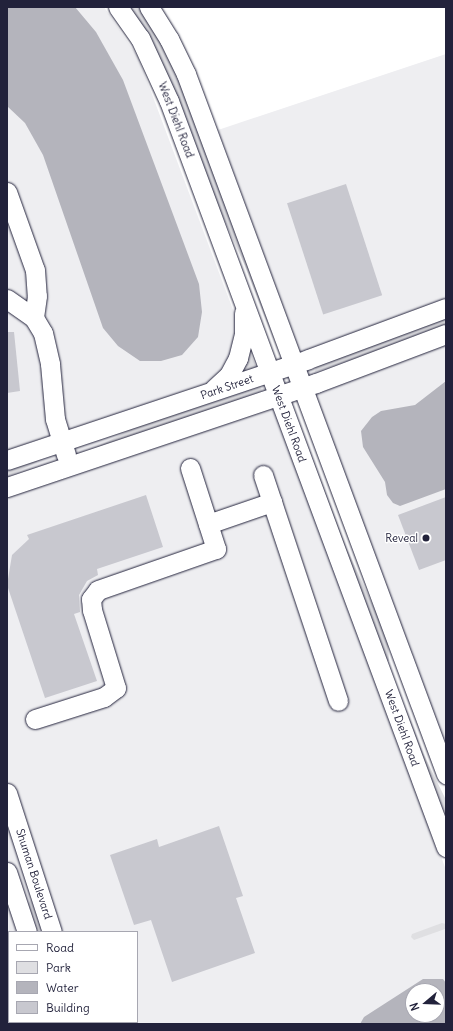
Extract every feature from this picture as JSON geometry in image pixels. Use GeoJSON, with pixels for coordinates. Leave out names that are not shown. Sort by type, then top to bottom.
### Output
{"type":"FeatureCollection","features":[{"type":"Feature","properties":{"kind":"street","name":"West Diehl Road"},"geometry":{"type":"LineString","coordinates":[[118,7],[140,38],[157,70],[446,847]]}},
{"type":"Feature","properties":{"kind":"street"},"geometry":{"type":"LineString","coordinates":[[149,7],[169,39],[186,74],[446,774]]}},
{"type":"Feature","properties":{"kind":"street"},"geometry":{"type":"LineString","coordinates":[[7,192],[35,270],[37,296],[22,314]]}},
{"type":"Feature","properties":{"kind":"street"},"geometry":{"type":"LineString","coordinates":[[7,299],[43,333],[50,364],[55,419],[70,466]]}},
{"type":"Feature","properties":{"kind":"street"},"geometry":{"type":"LineString","coordinates":[[210,393],[229,374],[238,358],[244,334],[244,304]]}},
{"type":"Feature","properties":{"kind":"street","name":"Park Street"},"geometry":{"type":"LineString","coordinates":[[7,460],[210,393],[446,308]]}},
{"type":"Feature","properties":{"kind":"street"},"geometry":{"type":"LineString","coordinates":[[7,487],[302,388],[446,334]]}},
{"type":"Feature","properties":{"kind":"street"},"geometry":{"type":"LineString","coordinates":[[35,719],[104,697],[116,688],[91,599],[98,590],[216,549],[190,468]]}},
{"type":"Feature","properties":{"kind":"street"},"geometry":{"type":"LineString","coordinates":[[263,475],[338,701]]}},
{"type":"Feature","properties":{"kind":"street"},"geometry":{"type":"LineString","coordinates":[[208,524],[272,502]]}},
{"type":"Feature","properties":{"kind":"street"},"geometry":{"type":"LineString","coordinates":[[386,686],[409,677]]}},
{"type":"Feature","properties":{"kind":"street","name":"Shuman Boulevard"},"geometry":{"type":"LineString","coordinates":[[7,793],[52,931]]}},
{"type":"Feature","properties":{"kind":"street"},"geometry":{"type":"LineString","coordinates":[[7,872],[27,931]]}},
{"type":"Feature","properties":{"kind":"shaded area"},"geometry":{"type":"Polygon","coordinates":[[[7,7],[104,7],[138,57],[253,363],[287,441],[446,870],[446,1024],[7,1024],[7,7]]]}},
{"type":"Feature","properties":{"kind":"shaded area"},"geometry":{"type":"Polygon","coordinates":[[[446,54],[446,748],[218,130],[446,54]]]}},
{"type":"Feature","properties":{"kind":"green space"},"geometry":{"type":"Polygon","coordinates":[[[128,7],[139,7],[176,69],[279,353],[245,266],[128,7]]]}},
{"type":"Feature","properties":{"kind":"green space"},"geometry":{"type":"Polygon","coordinates":[[[446,317],[446,327],[315,372],[316,365],[446,317]]]}},
{"type":"Feature","properties":{"kind":"green space"},"geometry":{"type":"Polygon","coordinates":[[[248,347],[257,369],[236,376],[248,347]]]}},
{"type":"Feature","properties":{"kind":"green space"},"geometry":{"type":"Polygon","coordinates":[[[254,386],[259,386],[262,390],[258,395],[93,449],[145,422],[254,386]]]}},
{"type":"Feature","properties":{"kind":"green space"},"geometry":{"type":"Polygon","coordinates":[[[292,404],[346,547],[383,627],[388,643],[389,661],[385,661],[290,405],[292,404]]]}},
{"type":"Feature","properties":{"kind":"green space"},"geometry":{"type":"Polygon","coordinates":[[[37,460],[37,462],[7,477],[7,468],[37,460]]]}},
{"type":"Feature","properties":{"kind":"green space"},"geometry":{"type":"Polygon","coordinates":[[[406,709],[423,753],[446,800],[446,827],[403,710],[406,709]]]}},
{"type":"Feature","properties":{"kind":"green space"},"geometry":{"type":"Polygon","coordinates":[[[31,900],[35,901],[45,931],[34,931],[26,906],[31,900]]]}},
{"type":"Feature","properties":{"kind":"green space"},"geometry":{"type":"Polygon","coordinates":[[[442,923],[446,924],[445,929],[414,940],[411,937],[412,934],[442,923]]]}},
{"type":"Feature","properties":{"kind":"water"},"geometry":{"type":"Polygon","coordinates":[[[7,7],[75,7],[96,32],[123,80],[199,284],[202,312],[198,337],[182,355],[161,361],[140,361],[118,346],[103,328],[43,155],[25,123],[7,106],[7,7]]]}},
{"type":"Feature","properties":{"kind":"water"},"geometry":{"type":"Polygon","coordinates":[[[446,381],[446,489],[400,506],[393,503],[387,495],[385,482],[363,447],[361,431],[372,417],[381,411],[415,405],[446,381]]]}},
{"type":"Feature","properties":{"kind":"water"},"geometry":{"type":"Polygon","coordinates":[[[423,979],[443,979],[446,983],[446,1024],[360,1024],[364,1017],[405,991],[405,1023],[445,1023],[445,983],[417,983],[423,979]]]}},
{"type":"Feature","properties":{"kind":"building"},"geometry":{"type":"Polygon","coordinates":[[[346,184],[382,295],[323,314],[287,203],[346,184]]]}},
{"type":"Feature","properties":{"kind":"building"},"geometry":{"type":"Polygon","coordinates":[[[7,332],[14,332],[20,391],[7,393],[7,332]]]}},
{"type":"Feature","properties":{"kind":"building"},"geometry":{"type":"Polygon","coordinates":[[[146,495],[163,547],[97,569],[98,575],[87,581],[79,595],[80,612],[74,614],[97,681],[45,698],[7,585],[12,555],[29,539],[27,535],[146,495]]]}},
{"type":"Feature","properties":{"kind":"building","name":"Reveal"},"geometry":{"type":"Polygon","coordinates":[[[446,497],[446,560],[419,570],[398,515],[446,497]]]}},
{"type":"Feature","properties":{"kind":"building"},"geometry":{"type":"Polygon","coordinates":[[[219,826],[243,896],[236,898],[255,953],[172,982],[151,920],[134,925],[110,855],[157,839],[159,847],[219,826]]]}},
{"type":"Feature","properties":{"kind":"place","name":"Reveal"},"geometry":{"type":"Point","coordinates":[426,538]}}]}
